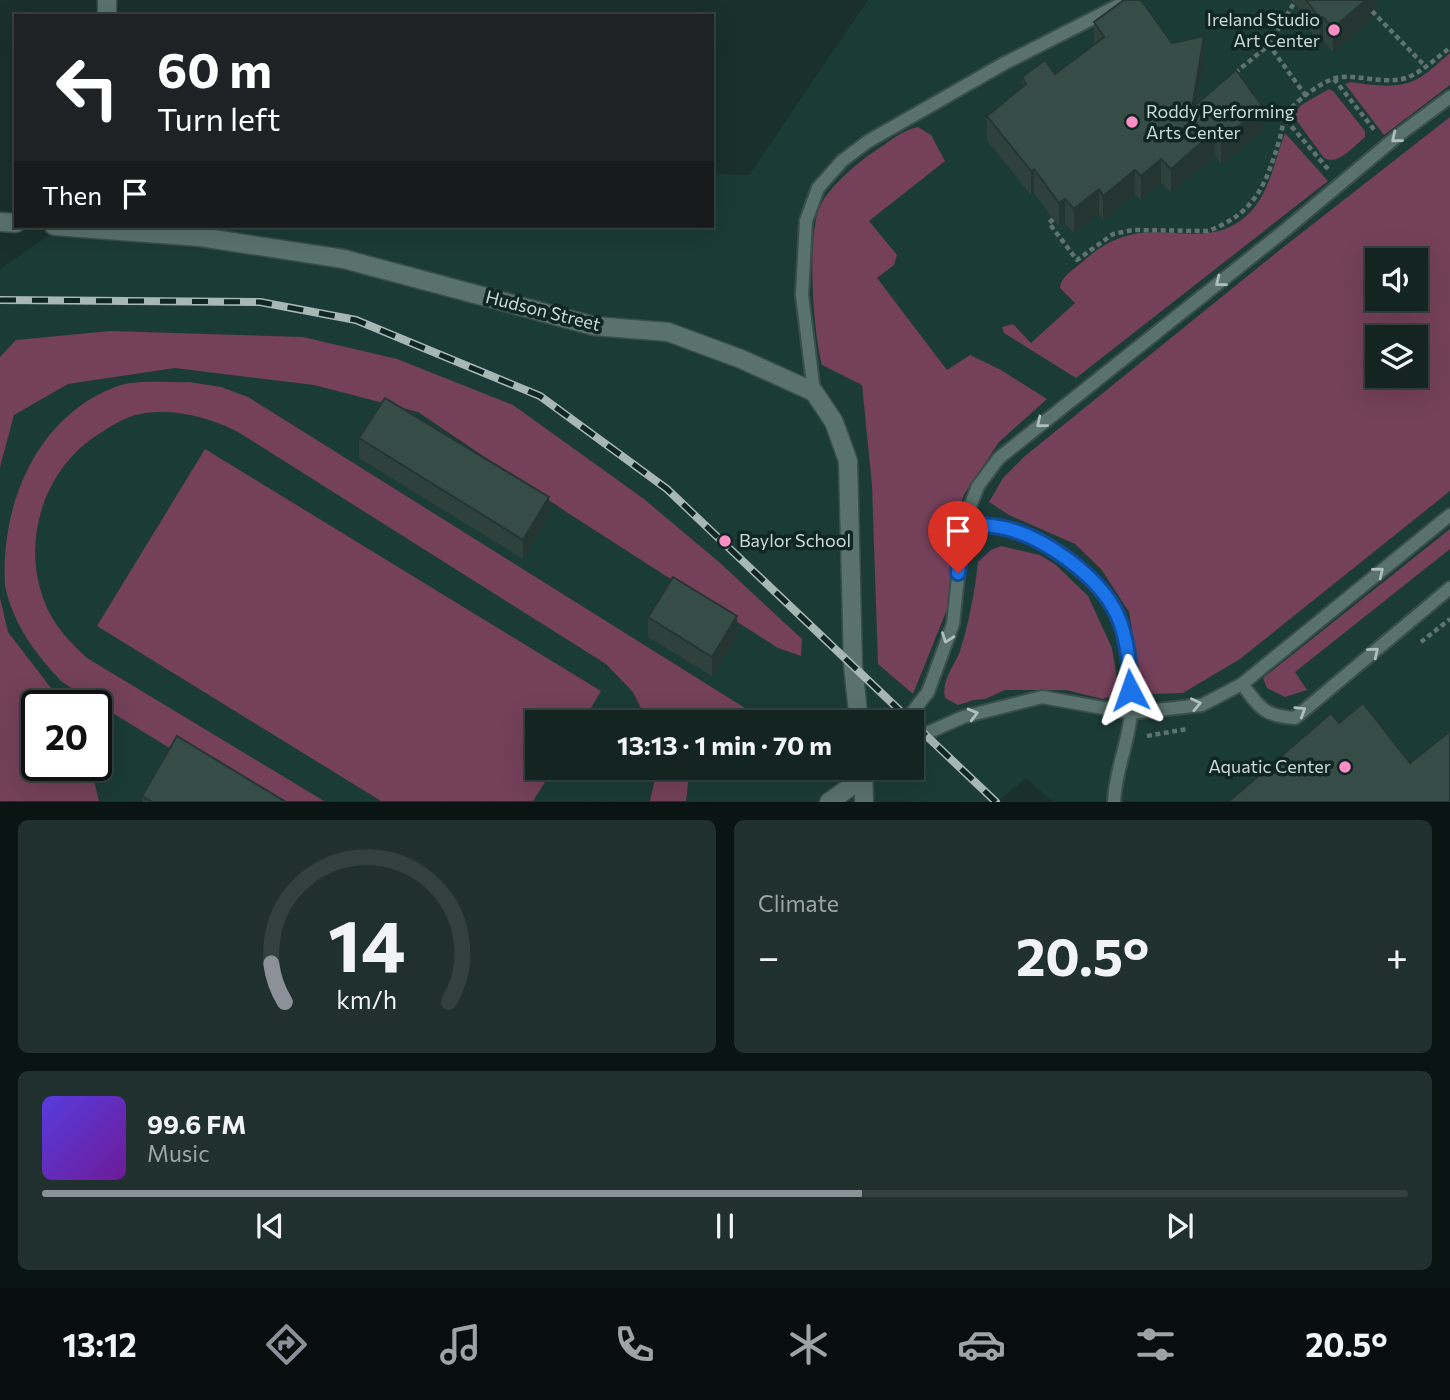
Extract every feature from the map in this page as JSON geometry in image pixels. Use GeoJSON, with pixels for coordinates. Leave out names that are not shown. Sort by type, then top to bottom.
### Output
{"type":"FeatureCollection","features":[{"type":"Feature","properties":{"kind":"street","name":"Hudson Street"},"geometry":{"type":"LineString","coordinates":[[100,228],[170,231],[344,259],[594,326],[668,332],[741,359],[814,392]]}},
{"type":"Feature","properties":{"kind":"street"},"geometry":{"type":"LineString","coordinates":[[814,392],[834,422],[848,461],[853,665],[858,710]]}},
{"type":"Feature","properties":{"kind":"street"},"geometry":{"type":"LineString","coordinates":[[829,802],[857,780]]}},
{"type":"Feature","properties":{"kind":"street"},"geometry":{"type":"LineString","coordinates":[[864,802],[868,780]]}},
{"type":"Feature","properties":{"kind":"lane"},"geometry":{"type":"LineString","coordinates":[[814,392],[802,295],[806,221],[818,188],[842,161],[867,142],[1005,63],[1129,0]]}},
{"type":"Feature","properties":{"kind":"lane"},"geometry":{"type":"LineString","coordinates":[[914,710],[928,692],[953,624],[964,523],[978,486],[999,458],[1284,232],[1399,134],[1450,97]]}},
{"type":"Feature","properties":{"kind":"lane"},"geometry":{"type":"LineString","coordinates":[[924,735],[963,717],[1041,697],[1131,713],[1202,705],[1242,684],[1450,515]]}},
{"type":"Feature","properties":{"kind":"lane"},"geometry":{"type":"LineString","coordinates":[[964,523],[1012,529],[1048,545],[1080,569],[1113,606],[1125,635],[1130,668],[1131,713],[1115,780],[1114,802]]}},
{"type":"Feature","properties":{"kind":"lane"},"geometry":{"type":"LineString","coordinates":[[1242,684],[1256,703],[1274,716],[1295,718],[1450,588]]}},
{"type":"Feature","properties":{"kind":"path"},"geometry":{"type":"LineString","coordinates":[[1231,76],[1269,45],[1294,3]]}},
{"type":"Feature","properties":{"kind":"path"},"geometry":{"type":"LineString","coordinates":[[1372,11],[1425,66]]}},
{"type":"Feature","properties":{"kind":"path"},"geometry":{"type":"LineString","coordinates":[[1269,45],[1306,96]]}},
{"type":"Feature","properties":{"kind":"path"},"geometry":{"type":"LineString","coordinates":[[1053,219],[1049,223],[1077,260],[1113,234],[1133,230],[1208,232],[1232,221],[1247,209],[1258,194],[1271,166],[1289,110],[1306,96],[1337,78],[1390,81],[1409,77],[1450,48]]}},
{"type":"Feature","properties":{"kind":"path"},"geometry":{"type":"LineString","coordinates":[[1334,79],[1377,133],[1368,141]]}},
{"type":"Feature","properties":{"kind":"path"},"geometry":{"type":"LineString","coordinates":[[1285,120],[1330,171]]}},
{"type":"Feature","properties":{"kind":"shaded area","name":"Baylor School"},"geometry":{"type":"Polygon","coordinates":[[[868,0],[1450,0],[1450,801],[1052,801],[1026,778],[997,802],[0,801],[0,269],[59,228],[714,228],[714,174],[749,175],[868,0]]]}},
{"type":"Feature","properties":{"kind":"shaded area"},"geometry":{"type":"Polygon","coordinates":[[[1450,53],[1450,85],[1384,135],[1345,84],[1351,82],[1394,85],[1411,82],[1427,73],[1450,53]]]}},
{"type":"Feature","properties":{"kind":"shaded area"},"geometry":{"type":"Polygon","coordinates":[[[1329,89],[1365,131],[1365,137],[1351,150],[1329,160],[1324,158],[1292,114],[1303,104],[1329,89]]]}},
{"type":"Feature","properties":{"kind":"shaded area"},"geometry":{"type":"Polygon","coordinates":[[[1450,117],[1450,491],[1240,659],[1183,693],[1151,694],[1141,681],[1129,612],[1101,569],[1075,544],[1009,515],[989,502],[1003,478],[1025,456],[1281,249],[1450,117]]]}},
{"type":"Feature","properties":{"kind":"shaded area"},"geometry":{"type":"Polygon","coordinates":[[[918,127],[931,135],[945,161],[869,221],[897,255],[894,265],[877,278],[947,370],[970,355],[1001,370],[1047,399],[999,442],[965,493],[954,519],[954,582],[948,607],[913,694],[878,664],[872,485],[862,385],[822,365],[814,309],[812,263],[815,223],[828,193],[868,156],[901,134],[918,127]]]}},
{"type":"Feature","properties":{"kind":"shaded area"},"geometry":{"type":"Polygon","coordinates":[[[1285,133],[1328,181],[1076,378],[1004,333],[1002,327],[1013,324],[1031,343],[1075,303],[1060,288],[1065,277],[1110,243],[1144,233],[1214,232],[1240,221],[1250,213],[1264,193],[1285,133]]]}},
{"type":"Feature","properties":{"kind":"shaded area"},"geometry":{"type":"Polygon","coordinates":[[[110,331],[303,337],[397,359],[513,405],[644,499],[719,562],[802,639],[801,656],[778,648],[568,513],[418,412],[314,385],[175,368],[68,384],[14,415],[0,467],[0,357],[16,340],[110,331]]]}},
{"type":"Feature","properties":{"kind":"shaded area"},"geometry":{"type":"Polygon","coordinates":[[[142,382],[189,382],[221,387],[248,397],[748,710],[642,710],[633,692],[606,664],[238,432],[215,422],[178,413],[153,412],[135,415],[102,432],[81,448],[64,467],[50,489],[41,512],[36,538],[40,589],[58,626],[87,658],[324,801],[256,801],[112,713],[112,690],[75,690],[62,682],[27,638],[14,614],[5,586],[5,555],[17,495],[29,467],[45,442],[64,419],[88,401],[115,387],[142,382]]]}},
{"type":"Feature","properties":{"kind":"shaded area"},"geometry":{"type":"Polygon","coordinates":[[[205,449],[601,691],[590,710],[525,710],[525,780],[546,780],[533,801],[381,801],[97,626],[205,449]]]}},
{"type":"Feature","properties":{"kind":"shaded area"},"geometry":{"type":"Polygon","coordinates":[[[1450,529],[1450,549],[1295,672],[1307,690],[1285,697],[1267,688],[1263,678],[1450,529]]]}},
{"type":"Feature","properties":{"kind":"shaded area"},"geometry":{"type":"Polygon","coordinates":[[[1001,546],[1040,555],[1056,565],[1088,596],[1112,648],[1118,685],[1112,696],[1103,699],[1066,690],[1005,690],[985,699],[958,705],[945,698],[946,679],[960,651],[966,629],[978,562],[991,550],[1001,546]]]}},
{"type":"Feature","properties":{"kind":"shaded area"},"geometry":{"type":"Polygon","coordinates":[[[0,598],[8,632],[52,690],[21,690],[21,781],[94,781],[99,801],[0,801],[0,598]]]}},
{"type":"Feature","properties":{"kind":"shaded area"},"geometry":{"type":"Polygon","coordinates":[[[654,780],[689,780],[686,801],[650,801],[654,780]]]}},
{"type":"Feature","properties":{"kind":"building","name":"Roddy Performing Arts Center"},"geometry":{"type":"Polygon","coordinates":[[[1124,0],[1141,0],[1172,43],[1204,36],[1192,108],[1236,70],[1263,107],[1221,140],[1215,131],[1171,169],[1161,159],[1141,176],[1135,170],[1103,196],[1099,189],[1074,209],[1065,199],[1059,203],[1034,169],[1031,171],[987,116],[1026,84],[1022,77],[1045,60],[1055,74],[1104,37],[1094,22],[1124,0]]]}},
{"type":"Feature","properties":{"kind":"building"},"geometry":{"type":"Polygon","coordinates":[[[1306,0],[1366,0],[1333,28],[1323,17],[1320,19],[1306,0]]]}},
{"type":"Feature","properties":{"kind":"building"},"geometry":{"type":"Polygon","coordinates":[[[385,398],[549,497],[523,540],[359,438],[385,398]]]}},
{"type":"Feature","properties":{"kind":"building"},"geometry":{"type":"Polygon","coordinates":[[[673,577],[737,616],[712,657],[648,617],[673,577]]]}},
{"type":"Feature","properties":{"kind":"building"},"geometry":{"type":"Polygon","coordinates":[[[1363,703],[1410,763],[1450,731],[1450,802],[1228,802],[1331,713],[1339,723],[1363,703]]]}},
{"type":"Feature","properties":{"kind":"building"},"geometry":{"type":"Polygon","coordinates":[[[177,736],[286,802],[152,802],[142,796],[177,736]]]}},
{"type":"Feature","properties":{"kind":"railway"},"geometry":{"type":"LineString","coordinates":[[0,300],[260,302],[356,320],[540,396],[667,489],[996,802]]}},
{"type":"Feature","properties":{"kind":"place","name":"Ireland Studio Art Center"},"geometry":{"type":"Point","coordinates":[1334,30]}},
{"type":"Feature","properties":{"kind":"place","name":"Roddy Performing Arts Center"},"geometry":{"type":"Point","coordinates":[1132,122]}},
{"type":"Feature","properties":{"kind":"place","name":"Baylor School"},"geometry":{"type":"Point","coordinates":[725,541]}},
{"type":"Feature","properties":{"kind":"place","name":"Aquatic Center"},"geometry":{"type":"Point","coordinates":[1345,767]}},
{"type":"Feature","properties":{"kind":"route"},"geometry":{"type":"LineString","coordinates":[[958,573],[964,523],[1012,529],[1048,545],[1080,569],[1113,606],[1125,635],[1130,690]]}}]}
